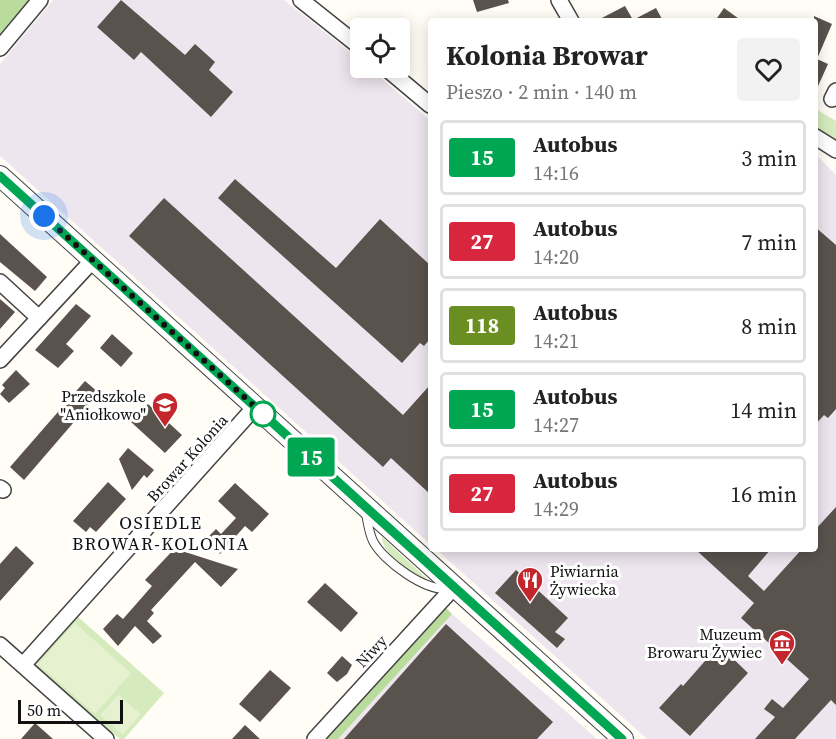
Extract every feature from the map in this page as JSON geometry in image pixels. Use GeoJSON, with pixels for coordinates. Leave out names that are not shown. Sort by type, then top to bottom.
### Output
{"type":"FeatureCollection","features":[{"type":"Feature","properties":{"kind":"street"},"geometry":{"type":"LineString","coordinates":[[0,48],[40,0]]}},
{"type":"Feature","properties":{"kind":"street"},"geometry":{"type":"LineString","coordinates":[[301,0],[350,39]]}},
{"type":"Feature","properties":{"kind":"street"},"geometry":{"type":"LineString","coordinates":[[559,0],[570,18]]}},
{"type":"Feature","properties":{"kind":"street"},"geometry":{"type":"LineString","coordinates":[[398,78],[428,103]]}},
{"type":"Feature","properties":{"kind":"street"},"geometry":{"type":"LineString","coordinates":[[818,138],[836,150]]}},
{"type":"Feature","properties":{"kind":"street"},"geometry":{"type":"LineString","coordinates":[[0,176],[622,739]]}},
{"type":"Feature","properties":{"kind":"street"},"geometry":{"type":"LineString","coordinates":[[0,360],[93,260]]}},
{"type":"Feature","properties":{"kind":"street"},"geometry":{"type":"LineString","coordinates":[[0,282],[39,318]]}},
{"type":"Feature","properties":{"kind":"street","name":"Browar Kolonia"},"geometry":{"type":"LineString","coordinates":[[22,665],[255,407]]}},
{"type":"Feature","properties":{"kind":"street","name":"Niwy"},"geometry":{"type":"LineString","coordinates":[[315,739],[454,587]]}},
{"type":"Feature","properties":{"kind":"street"},"geometry":{"type":"LineString","coordinates":[[0,645],[106,739]]}},
{"type":"Feature","properties":{"kind":"shaded area"},"geometry":{"type":"Polygon","coordinates":[[[53,0],[284,0],[350,52],[350,78],[381,78],[428,118],[428,542],[0,156],[0,64],[53,0]]]}},
{"type":"Feature","properties":{"kind":"shaded area"},"geometry":{"type":"Polygon","coordinates":[[[818,157],[836,175],[836,739],[647,739],[439,552],[818,552],[818,157]]]}},
{"type":"Feature","properties":{"kind":"shaded area"},"geometry":{"type":"Polygon","coordinates":[[[452,614],[562,708],[597,739],[338,739],[452,614]]]}},
{"type":"Feature","properties":{"kind":"green space"},"geometry":{"type":"Polygon","coordinates":[[[0,0],[44,0],[0,51],[0,0]]]}},
{"type":"Feature","properties":{"kind":"green space"},"geometry":{"type":"Polygon","coordinates":[[[818,110],[836,121],[836,150],[818,138],[818,110]]]}},
{"type":"Feature","properties":{"kind":"green space"},"geometry":{"type":"Polygon","coordinates":[[[382,537],[426,579],[398,562],[386,549],[382,537]]]}},
{"type":"Feature","properties":{"kind":"green space"},"geometry":{"type":"Polygon","coordinates":[[[446,608],[452,614],[338,739],[325,739],[446,608]]]}},
{"type":"Feature","properties":{"kind":"green space"},"geometry":{"type":"Polygon","coordinates":[[[77,616],[164,693],[124,739],[120,739],[37,667],[36,663],[77,616]]]}},
{"type":"Feature","properties":{"kind":"green space"},"geometry":{"type":"Polygon","coordinates":[[[75,623],[131,673],[95,714],[38,664],[75,623]]]}},
{"type":"Feature","properties":{"kind":"green space"},"geometry":{"type":"Polygon","coordinates":[[[118,695],[141,714],[123,735],[100,715],[118,695]]]}},
{"type":"Feature","properties":{"kind":"building"},"geometry":{"type":"Polygon","coordinates":[[[121,0],[185,55],[195,44],[215,62],[209,70],[233,92],[211,117],[141,52],[134,60],[97,27],[121,0]]]}},
{"type":"Feature","properties":{"kind":"building"},"geometry":{"type":"Polygon","coordinates":[[[473,0],[508,0],[509,3],[477,12],[473,0]]]}},
{"type":"Feature","properties":{"kind":"building"},"geometry":{"type":"Polygon","coordinates":[[[625,6],[632,18],[602,18],[625,6]]]}},
{"type":"Feature","properties":{"kind":"building"},"geometry":{"type":"Polygon","coordinates":[[[656,8],[661,18],[637,18],[656,8]]]}},
{"type":"Feature","properties":{"kind":"building"},"geometry":{"type":"Polygon","coordinates":[[[724,8],[738,18],[717,18],[724,8]]]}},
{"type":"Feature","properties":{"kind":"building"},"geometry":{"type":"Polygon","coordinates":[[[814,16],[832,24],[818,57],[818,18],[814,16]]]}},
{"type":"Feature","properties":{"kind":"building"},"geometry":{"type":"Polygon","coordinates":[[[818,59],[828,64],[818,86],[818,59]]]}},
{"type":"Feature","properties":{"kind":"building"},"geometry":{"type":"Polygon","coordinates":[[[235,179],[336,268],[380,219],[428,263],[428,341],[424,346],[420,343],[402,363],[218,198],[235,179]]]}},
{"type":"Feature","properties":{"kind":"building"},"geometry":{"type":"Polygon","coordinates":[[[164,198],[403,415],[428,387],[428,492],[391,458],[383,467],[129,236],[164,198]]]}},
{"type":"Feature","properties":{"kind":"building"},"geometry":{"type":"Polygon","coordinates":[[[818,229],[836,245],[836,409],[828,418],[824,415],[818,422],[818,229]]]}},
{"type":"Feature","properties":{"kind":"building"},"geometry":{"type":"Polygon","coordinates":[[[0,234],[47,277],[35,291],[0,262],[0,234]]]}},
{"type":"Feature","properties":{"kind":"building"},"geometry":{"type":"Polygon","coordinates":[[[0,299],[15,312],[0,329],[0,299]]]}},
{"type":"Feature","properties":{"kind":"building"},"geometry":{"type":"Polygon","coordinates":[[[76,304],[91,316],[66,344],[74,351],[58,368],[35,350],[76,304]]]}},
{"type":"Feature","properties":{"kind":"building"},"geometry":{"type":"Polygon","coordinates":[[[112,334],[133,353],[121,367],[100,348],[112,334]]]}},
{"type":"Feature","properties":{"kind":"building"},"geometry":{"type":"Polygon","coordinates":[[[16,370],[30,384],[9,403],[0,394],[5,388],[2,385],[16,370]]]}},
{"type":"Feature","properties":{"kind":"building"},"geometry":{"type":"Polygon","coordinates":[[[85,381],[99,393],[24,480],[10,467],[85,381]]]}},
{"type":"Feature","properties":{"kind":"building","name":"Przedszkole \"Aniołkowo\""},"geometry":{"type":"Polygon","coordinates":[[[148,404],[182,435],[165,453],[131,422],[148,404]]]}},
{"type":"Feature","properties":{"kind":"building"},"geometry":{"type":"Polygon","coordinates":[[[128,448],[154,470],[147,478],[144,475],[132,490],[119,459],[128,448]]]}},
{"type":"Feature","properties":{"kind":"building"},"geometry":{"type":"Polygon","coordinates":[[[108,482],[126,499],[96,532],[90,527],[86,532],[73,521],[108,482]]]}},
{"type":"Feature","properties":{"kind":"building"},"geometry":{"type":"Polygon","coordinates":[[[235,483],[269,514],[252,532],[245,526],[220,554],[205,540],[216,529],[221,534],[236,518],[218,501],[235,483]]]}},
{"type":"Feature","properties":{"kind":"building"},"geometry":{"type":"Polygon","coordinates":[[[836,507],[836,705],[831,700],[795,739],[755,739],[775,717],[764,709],[772,699],[783,708],[809,679],[741,618],[754,603],[698,552],[768,552],[748,576],[764,591],[799,552],[818,552],[818,527],[836,507]]]}},
{"type":"Feature","properties":{"kind":"building"},"geometry":{"type":"Polygon","coordinates":[[[16,546],[34,563],[0,601],[0,564],[16,546]]]}},
{"type":"Feature","properties":{"kind":"building"},"geometry":{"type":"Polygon","coordinates":[[[177,546],[182,551],[238,569],[221,587],[195,562],[151,610],[154,613],[147,621],[162,636],[153,644],[135,626],[118,646],[103,629],[117,614],[123,619],[152,586],[145,580],[177,546]]]}},
{"type":"Feature","properties":{"kind":"building","name":"Piwiarnia Żywiecka"},"geometry":{"type":"Polygon","coordinates":[[[516,570],[568,618],[555,632],[565,639],[557,648],[495,593],[516,570]]]}},
{"type":"Feature","properties":{"kind":"building"},"geometry":{"type":"Polygon","coordinates":[[[325,583],[358,613],[341,632],[307,602],[325,583]]]}},
{"type":"Feature","properties":{"kind":"building"},"geometry":{"type":"Polygon","coordinates":[[[446,624],[553,722],[537,739],[344,739],[446,624]]]}},
{"type":"Feature","properties":{"kind":"building"},"geometry":{"type":"Polygon","coordinates":[[[719,645],[748,673],[690,736],[659,708],[681,684],[683,686],[719,645]]]}},
{"type":"Feature","properties":{"kind":"building"},"geometry":{"type":"Polygon","coordinates":[[[342,656],[352,665],[347,674],[337,682],[327,673],[342,656]]]}},
{"type":"Feature","properties":{"kind":"building"},"geometry":{"type":"Polygon","coordinates":[[[270,670],[291,688],[260,722],[239,704],[270,670]]]}},
{"type":"Feature","properties":{"kind":"building"},"geometry":{"type":"Polygon","coordinates":[[[35,723],[53,739],[21,739],[35,723]]]}},
{"type":"Feature","properties":{"kind":"building"},"geometry":{"type":"Polygon","coordinates":[[[245,725],[260,739],[232,739],[245,725]]]}},
{"type":"Feature","properties":{"kind":"bus line","name":"15"},"geometry":{"type":"LineString","coordinates":[[0,176],[622,739]]}},
{"type":"Feature","properties":{"kind":"place","name":"Przedszkole \"Aniołkowo\""},"geometry":{"type":"Point","coordinates":[165,428]}},
{"type":"Feature","properties":{"kind":"place","name":"Piwiarnia Żywiecka"},"geometry":{"type":"Point","coordinates":[530,603]}},
{"type":"Feature","properties":{"kind":"place","name":"Muzeum Browaru Żywiec"},"geometry":{"type":"Point","coordinates":[782,666]}},
{"type":"Feature","properties":{"kind":"district","name":"OSIEDLE BROWAR-KOLONIA"},"geometry":{"type":"Point","coordinates":[161,533]}},
{"type":"Feature","properties":{"kind":"route"},"geometry":{"type":"LineString","coordinates":[[44,216],[263,414]]}}]}
